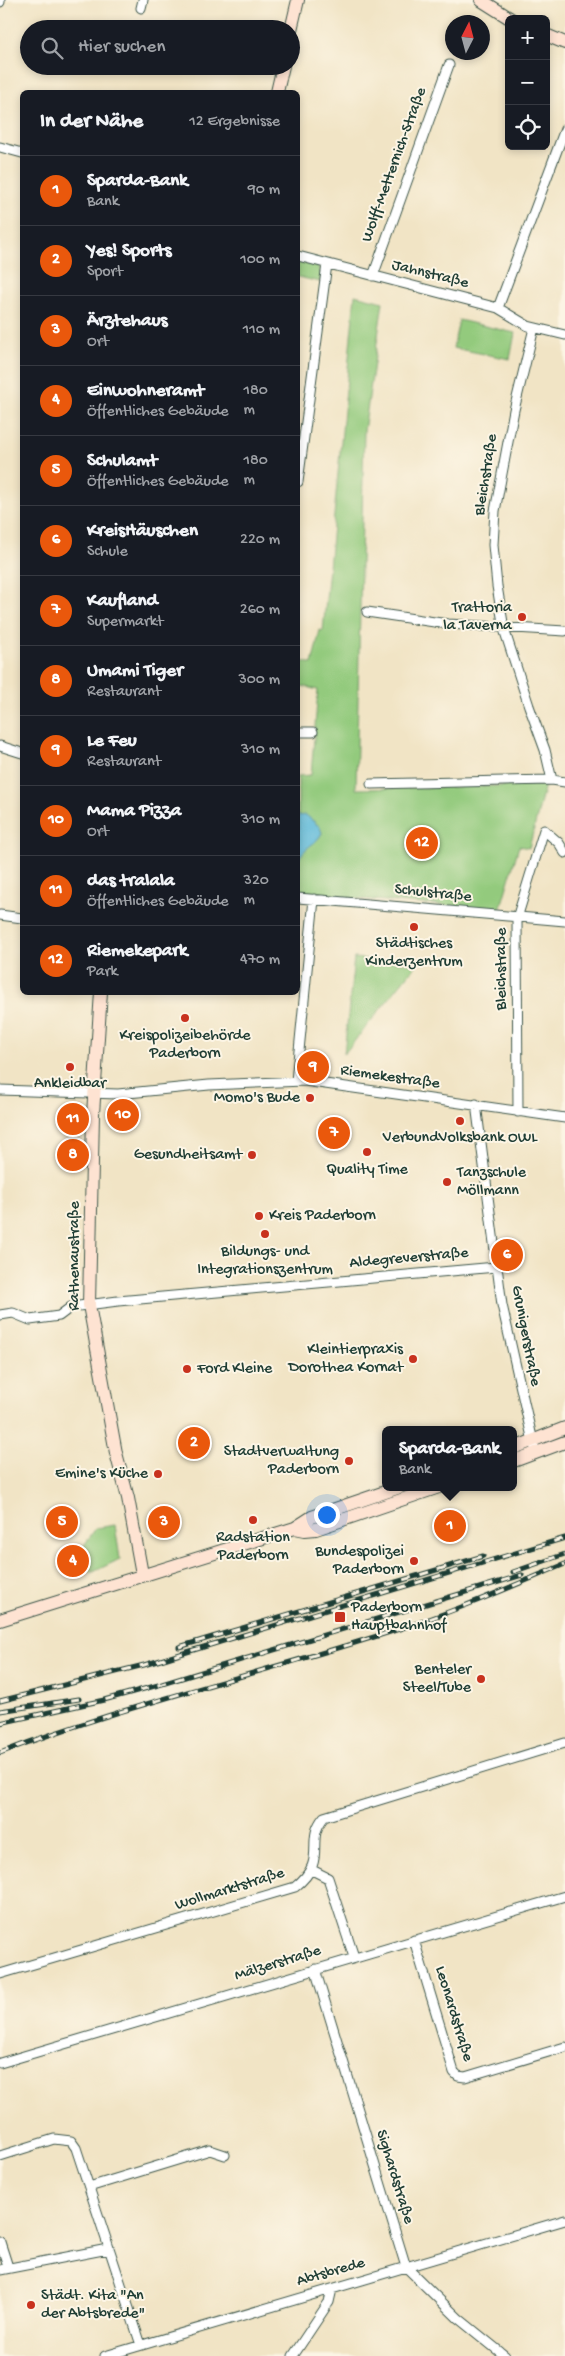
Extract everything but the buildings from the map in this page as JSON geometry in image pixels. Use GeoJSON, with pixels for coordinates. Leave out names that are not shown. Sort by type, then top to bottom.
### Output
{"type":"FeatureCollection","features":[{"type":"Feature","properties":{"kind":"main road"},"geometry":{"type":"LineString","coordinates":[[293,20],[298,0]]}},
{"type":"Feature","properties":{"kind":"main road"},"geometry":{"type":"LineString","coordinates":[[481,0],[505,15]]}},
{"type":"Feature","properties":{"kind":"main road"},"geometry":{"type":"LineString","coordinates":[[550,37],[565,43]]}},
{"type":"Feature","properties":{"kind":"main road"},"geometry":{"type":"LineString","coordinates":[[277,90],[281,75]]}},
{"type":"Feature","properties":{"kind":"main road","name":"Rathenaustraße"},"geometry":{"type":"LineString","coordinates":[[101,995],[94,1094],[89,1305],[116,1453],[128,1498],[142,1574]]}},
{"type":"Feature","properties":{"kind":"main road"},"geometry":{"type":"LineString","coordinates":[[517,1459],[565,1428]]}},
{"type":"Feature","properties":{"kind":"main road"},"geometry":{"type":"LineString","coordinates":[[517,1448],[565,1442]]}},
{"type":"Feature","properties":{"kind":"main road"},"geometry":{"type":"LineString","coordinates":[[0,1620],[142,1574],[295,1528],[312,1517],[388,1491]]}},
{"type":"Feature","properties":{"kind":"main road"},"geometry":{"type":"LineString","coordinates":[[295,1528],[305,1530],[316,1529],[427,1491]]}},
{"type":"Feature","properties":{"kind":"street","name":"Wolff-Metternich-Straße"},"geometry":{"type":"LineString","coordinates":[[372,276],[448,65]]}},
{"type":"Feature","properties":{"kind":"street"},"geometry":{"type":"LineString","coordinates":[[498,308],[565,129]]}},
{"type":"Feature","properties":{"kind":"street"},"geometry":{"type":"LineString","coordinates":[[0,147],[20,152]]}},
{"type":"Feature","properties":{"kind":"street","name":"Jahnstraße"},"geometry":{"type":"LineString","coordinates":[[300,257],[498,308],[534,328],[565,335]]}},
{"type":"Feature","properties":{"kind":"street"},"geometry":{"type":"LineString","coordinates":[[300,467],[327,264]]}},
{"type":"Feature","properties":{"kind":"street","name":"Bleichstraße"},"geometry":{"type":"LineString","coordinates":[[534,328],[514,410],[495,511],[495,561],[504,629],[528,706],[545,750],[552,780]]}},
{"type":"Feature","properties":{"kind":"street"},"geometry":{"type":"LineString","coordinates":[[367,612],[448,624],[504,629],[565,631]]}},
{"type":"Feature","properties":{"kind":"street"},"geometry":{"type":"LineString","coordinates":[[300,732],[313,732]]}},
{"type":"Feature","properties":{"kind":"street"},"geometry":{"type":"LineString","coordinates":[[0,746],[20,752]]}},
{"type":"Feature","properties":{"kind":"street"},"geometry":{"type":"LineString","coordinates":[[371,784],[552,780],[565,782]]}},
{"type":"Feature","properties":{"kind":"street","name":"Bleichstraße"},"geometry":{"type":"LineString","coordinates":[[518,1112],[517,918],[544,830],[559,842],[565,853]]}},
{"type":"Feature","properties":{"kind":"street","name":"Schulstraße"},"geometry":{"type":"LineString","coordinates":[[300,898],[565,921]]}},
{"type":"Feature","properties":{"kind":"street"},"geometry":{"type":"LineString","coordinates":[[296,1081],[314,899]]}},
{"type":"Feature","properties":{"kind":"street"},"geometry":{"type":"LineString","coordinates":[[0,915],[20,918]]}},
{"type":"Feature","properties":{"kind":"street","name":"Riemekestraße"},"geometry":{"type":"LineString","coordinates":[[0,1090],[94,1094],[296,1081],[476,1104],[565,1118]]}},
{"type":"Feature","properties":{"kind":"street","name":"Grunigerstraße"},"geometry":{"type":"LineString","coordinates":[[476,1104],[496,1266],[508,1331],[535,1447]]}},
{"type":"Feature","properties":{"kind":"street","name":"Aldegreverstraße"},"geometry":{"type":"LineString","coordinates":[[0,1314],[13,1313],[30,1320],[59,1316],[71,1307],[496,1266]]}},
{"type":"Feature","properties":{"kind":"street"},"geometry":{"type":"LineString","coordinates":[[354,1957],[328,1878],[312,1870],[315,1861],[315,1836],[319,1823],[324,1817],[565,1743]]}},
{"type":"Feature","properties":{"kind":"street","name":"Wollmarktstraße"},"geometry":{"type":"LineString","coordinates":[[0,1974],[295,1887],[312,1870]]}},
{"type":"Feature","properties":{"kind":"street","name":"Mälzerstraße"},"geometry":{"type":"LineString","coordinates":[[0,2063],[315,1968],[565,1896]]}},
{"type":"Feature","properties":{"kind":"street","name":"Leonardstraße"},"geometry":{"type":"LineString","coordinates":[[414,1940],[454,2072],[458,2076],[465,2077],[565,2046]]}},
{"type":"Feature","properties":{"kind":"street","name":"Sighardstraße"},"geometry":{"type":"LineString","coordinates":[[315,1968],[406,2266],[464,2323],[505,2356]]}},
{"type":"Feature","properties":{"kind":"street"},"geometry":{"type":"LineString","coordinates":[[0,2156],[54,2139],[71,2141],[76,2148],[141,2345]]}},
{"type":"Feature","properties":{"kind":"street"},"geometry":{"type":"LineString","coordinates":[[89,2188],[210,2150],[226,2156]]}},
{"type":"Feature","properties":{"kind":"street","name":"Abtsbrede"},"geometry":{"type":"LineString","coordinates":[[105,2356],[565,2220]]}},
{"type":"Feature","properties":{"kind":"street"},"geometry":{"type":"LineString","coordinates":[[0,2242],[4,2269],[108,2249]]}},
{"type":"Feature","properties":{"kind":"street"},"geometry":{"type":"LineString","coordinates":[[293,2356],[329,2302],[332,2289]]}},
{"type":"Feature","properties":{"kind":"green space"},"geometry":{"type":"Polygon","coordinates":[[[300,262],[318,267],[321,274],[320,282],[300,277],[300,262]]]}},
{"type":"Feature","properties":{"kind":"green space"},"geometry":{"type":"Polygon","coordinates":[[[355,295],[383,302],[364,431],[356,789],[545,785],[529,848],[519,846],[500,910],[300,894],[300,856],[322,833],[312,820],[300,816],[300,776],[311,775],[318,690],[300,686],[300,661],[312,664],[320,630],[323,631],[355,295]]]}},
{"type":"Feature","properties":{"kind":"green space"},"geometry":{"type":"Polygon","coordinates":[[[459,320],[515,333],[510,359],[453,348],[459,320]]]}},
{"type":"Feature","properties":{"kind":"green space"},"geometry":{"type":"Polygon","coordinates":[[[354,958],[417,964],[344,1054],[354,958]]]}},
{"type":"Feature","properties":{"kind":"green space"},"geometry":{"type":"Polygon","coordinates":[[[115,1525],[120,1559],[93,1572],[84,1571],[82,1567],[86,1565],[83,1547],[96,1528],[115,1525]]]}},
{"type":"Feature","properties":{"kind":"water"},"geometry":{"type":"Polygon","coordinates":[[[306,815],[320,827],[322,833],[300,856],[300,816],[306,815]]]}},
{"type":"Feature","properties":{"kind":"railway"},"geometry":{"type":"LineString","coordinates":[[0,1701],[144,1665],[565,1538]]}},
{"type":"Feature","properties":{"kind":"railway"},"geometry":{"type":"LineString","coordinates":[[513,1572],[565,1554]]}},
{"type":"Feature","properties":{"kind":"railway"},"geometry":{"type":"LineString","coordinates":[[179,1647],[483,1556]]}},
{"type":"Feature","properties":{"kind":"railway"},"geometry":{"type":"LineString","coordinates":[[0,1753],[97,1719],[415,1624],[480,1600],[565,1564]]}},
{"type":"Feature","properties":{"kind":"railway"},"geometry":{"type":"LineString","coordinates":[[0,1723],[104,1700],[162,1684],[522,1575]]}},
{"type":"Feature","properties":{"kind":"railway"},"geometry":{"type":"LineString","coordinates":[[0,1711],[79,1699]]}},
{"type":"Feature","properties":{"kind":"place","name":"Trattoria la Taverna"},"geometry":{"type":"Point","coordinates":[522,617]}},
{"type":"Feature","properties":{"kind":"place","name":"Riemekepark"},"geometry":{"type":"Point","coordinates":[422,843]}},
{"type":"Feature","properties":{"kind":"place","name":"Städtisches Kinderzentrum"},"geometry":{"type":"Point","coordinates":[414,927]}},
{"type":"Feature","properties":{"kind":"place","name":"Kreispolizeibehörde Paderborn"},"geometry":{"type":"Point","coordinates":[185,1018]}},
{"type":"Feature","properties":{"kind":"place","name":"Ankleidbar"},"geometry":{"type":"Point","coordinates":[70,1067]}},
{"type":"Feature","properties":{"kind":"place","name":"Le Feu"},"geometry":{"type":"Point","coordinates":[313,1067]}},
{"type":"Feature","properties":{"kind":"place","name":"Momo's Bude"},"geometry":{"type":"Point","coordinates":[310,1098]}},
{"type":"Feature","properties":{"kind":"place","name":"Mama Pizza"},"geometry":{"type":"Point","coordinates":[123,1115]}},
{"type":"Feature","properties":{"kind":"place","name":"das tralala"},"geometry":{"type":"Point","coordinates":[73,1119]}},
{"type":"Feature","properties":{"kind":"place","name":"VerbundVolksbank OWL"},"geometry":{"type":"Point","coordinates":[460,1121]}},
{"type":"Feature","properties":{"kind":"place","name":"Kaufland"},"geometry":{"type":"Point","coordinates":[334,1133]}},
{"type":"Feature","properties":{"kind":"place","name":"Quality Time"},"geometry":{"type":"Point","coordinates":[367,1152]}},
{"type":"Feature","properties":{"kind":"place","name":"Umami Tiger"},"geometry":{"type":"Point","coordinates":[73,1155]}},
{"type":"Feature","properties":{"kind":"place","name":"Gesundheitsamt"},"geometry":{"type":"Point","coordinates":[252,1155]}},
{"type":"Feature","properties":{"kind":"place","name":"Tanzschule Möllmann"},"geometry":{"type":"Point","coordinates":[447,1182]}},
{"type":"Feature","properties":{"kind":"place","name":"Kreis Paderborn"},"geometry":{"type":"Point","coordinates":[259,1216]}},
{"type":"Feature","properties":{"kind":"place","name":"Bildungs- und Integrationszentrum"},"geometry":{"type":"Point","coordinates":[265,1234]}},
{"type":"Feature","properties":{"kind":"place","name":"KreisHäuschen"},"geometry":{"type":"Point","coordinates":[507,1255]}},
{"type":"Feature","properties":{"kind":"place","name":"Kleintierpraxis Dorothea Kornat"},"geometry":{"type":"Point","coordinates":[413,1359]}},
{"type":"Feature","properties":{"kind":"place","name":"Ford Kleine"},"geometry":{"type":"Point","coordinates":[187,1369]}},
{"type":"Feature","properties":{"kind":"place","name":"Yes! Sports"},"geometry":{"type":"Point","coordinates":[194,1443]}},
{"type":"Feature","properties":{"kind":"place","name":"Stadtverwaltung Paderborn"},"geometry":{"type":"Point","coordinates":[349,1461]}},
{"type":"Feature","properties":{"kind":"place","name":"Emine's Küche"},"geometry":{"type":"Point","coordinates":[158,1474]}},
{"type":"Feature","properties":{"kind":"place","name":"Radstation Paderborn"},"geometry":{"type":"Point","coordinates":[253,1520]}},
{"type":"Feature","properties":{"kind":"place","name":"Schulamt"},"geometry":{"type":"Point","coordinates":[62,1522]}},
{"type":"Feature","properties":{"kind":"place","name":"Ärztehaus"},"geometry":{"type":"Point","coordinates":[164,1522]}},
{"type":"Feature","properties":{"kind":"place","name":"Sparda-Bank"},"geometry":{"type":"Point","coordinates":[450,1526]}},
{"type":"Feature","properties":{"kind":"place","name":"Einwohneramt"},"geometry":{"type":"Point","coordinates":[73,1561]}},
{"type":"Feature","properties":{"kind":"place","name":"Bundespolizei Paderborn"},"geometry":{"type":"Point","coordinates":[414,1561]}},
{"type":"Feature","properties":{"kind":"place","name":"Paderborn Hauptbahnhof"},"geometry":{"type":"Point","coordinates":[340,1617]}},
{"type":"Feature","properties":{"kind":"place","name":"Benteler Steel/Tube"},"geometry":{"type":"Point","coordinates":[481,1679]}},
{"type":"Feature","properties":{"kind":"place","name":"Städt. Kita \"An der Abtsbrede\""},"geometry":{"type":"Point","coordinates":[31,2305]}}]}
